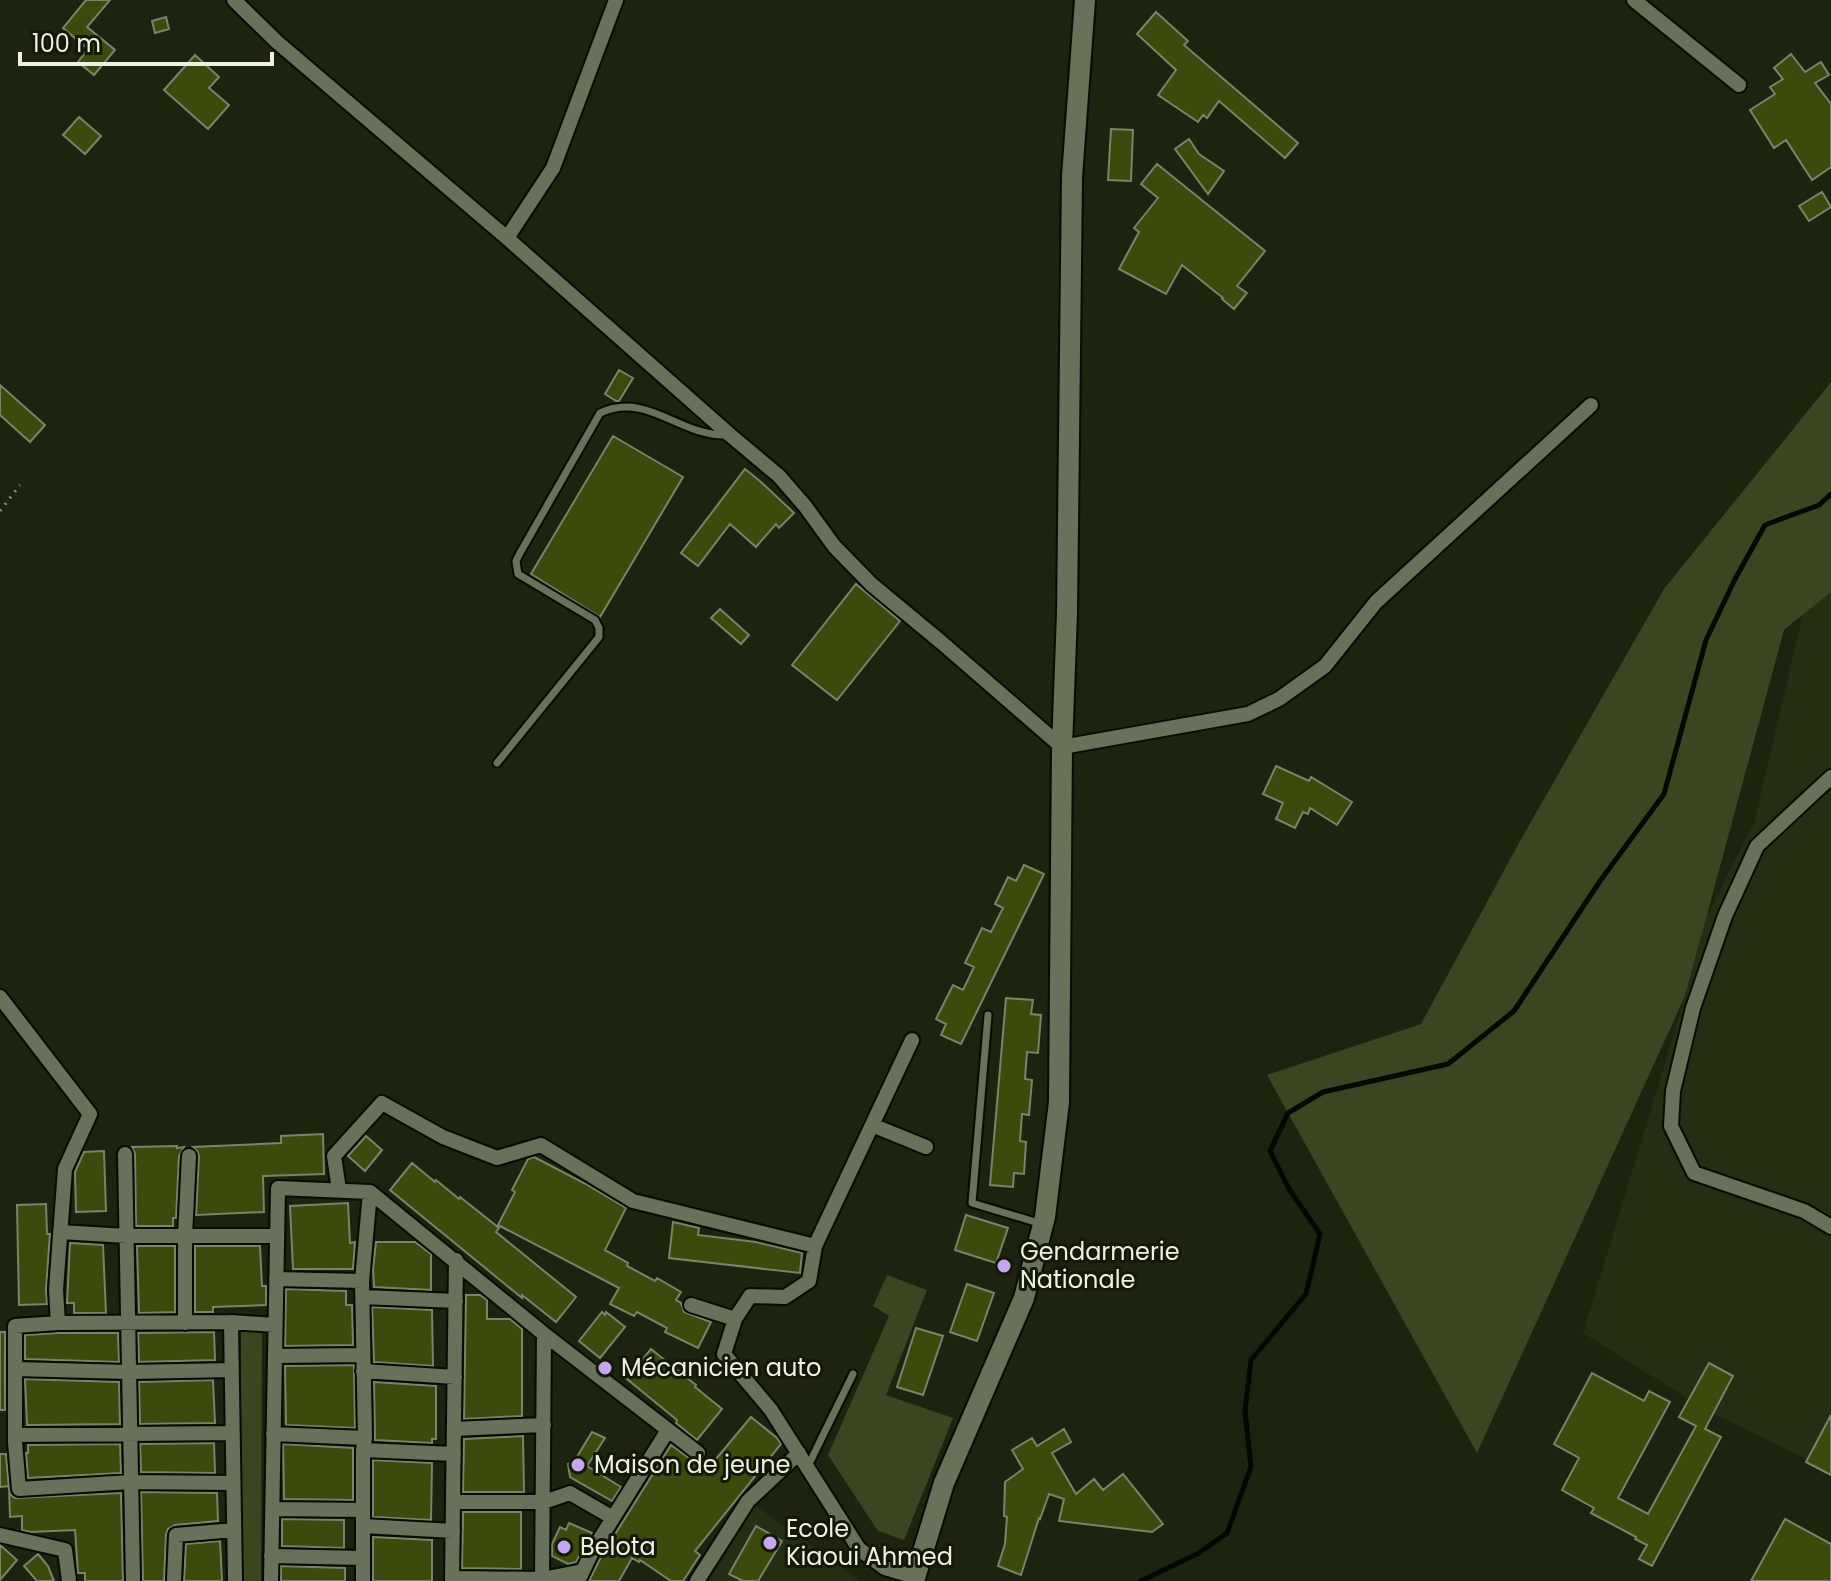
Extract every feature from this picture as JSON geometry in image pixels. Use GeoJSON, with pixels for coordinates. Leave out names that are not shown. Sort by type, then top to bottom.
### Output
{"type":"FeatureCollection","features":[{"type":"Feature","properties":{"kind":"main road"},"geometry":{"type":"LineString","coordinates":[[915,1579],[944,1483],[1024,1298],[1043,1224],[1059,1102],[1072,177],[1085,0]]}},
{"type":"Feature","properties":{"kind":"street"},"geometry":{"type":"LineString","coordinates":[[234,0],[277,42],[779,476],[834,546],[871,584],[1062,747],[1248,714],[1279,699],[1325,666],[1376,602],[1591,405]]}},
{"type":"Feature","properties":{"kind":"street"},"geometry":{"type":"LineString","coordinates":[[507,238],[553,168],[616,0]]}},
{"type":"Feature","properties":{"kind":"street"},"geometry":{"type":"LineString","coordinates":[[1634,0],[1739,85]]}},
{"type":"Feature","properties":{"kind":"street"},"geometry":{"type":"LineString","coordinates":[[1831,777],[1757,846],[1725,916],[1693,1008],[1673,1091],[1671,1126],[1694,1173],[1804,1211],[1831,1227]]}},
{"type":"Feature","properties":{"kind":"street"},"geometry":{"type":"LineString","coordinates":[[0,997],[90,1114],[65,1169],[56,1290],[58,1323]]}},
{"type":"Feature","properties":{"kind":"street"},"geometry":{"type":"LineString","coordinates":[[912,1040],[815,1246],[809,1281],[785,1297],[750,1296],[735,1319],[724,1354],[771,1410],[859,1549],[885,1568],[915,1579]]}},
{"type":"Feature","properties":{"kind":"street"},"geometry":{"type":"LineString","coordinates":[[339,1190],[334,1156],[382,1103],[443,1137],[497,1158],[541,1145],[633,1201],[815,1246]]}},
{"type":"Feature","properties":{"kind":"street"},"geometry":{"type":"LineString","coordinates":[[872,1125],[926,1147]]}},
{"type":"Feature","properties":{"kind":"street"},"geometry":{"type":"LineString","coordinates":[[125,1154],[133,1581]]}},
{"type":"Feature","properties":{"kind":"street"},"geometry":{"type":"LineString","coordinates":[[185,1323],[189,1156]]}},
{"type":"Feature","properties":{"kind":"street"},"geometry":{"type":"LineString","coordinates":[[271,1581],[278,1188],[370,1192],[544,1334],[698,1453]]}},
{"type":"Feature","properties":{"kind":"street"},"geometry":{"type":"LineString","coordinates":[[363,1581],[362,1289],[370,1192]]}},
{"type":"Feature","properties":{"kind":"street"},"geometry":{"type":"LineString","coordinates":[[60,1232],[127,1236],[277,1236]]}},
{"type":"Feature","properties":{"kind":"street"},"geometry":{"type":"LineString","coordinates":[[456,1260],[452,1579],[542,1580],[580,1576],[668,1430]]}},
{"type":"Feature","properties":{"kind":"street"},"geometry":{"type":"LineString","coordinates":[[276,1279],[456,1301]]}},
{"type":"Feature","properties":{"kind":"street"},"geometry":{"type":"LineString","coordinates":[[691,1305],[735,1319]]}},
{"type":"Feature","properties":{"kind":"street"},"geometry":{"type":"LineString","coordinates":[[231,1322],[235,1581]]}},
{"type":"Feature","properties":{"kind":"street"},"geometry":{"type":"LineString","coordinates":[[233,1483],[131,1482],[19,1489],[15,1435],[15,1326],[231,1322],[275,1325]]}},
{"type":"Feature","properties":{"kind":"street"},"geometry":{"type":"LineString","coordinates":[[542,1580],[544,1334]]}},
{"type":"Feature","properties":{"kind":"street"},"geometry":{"type":"LineString","coordinates":[[275,1356],[363,1355]]}},
{"type":"Feature","properties":{"kind":"street"},"geometry":{"type":"LineString","coordinates":[[15,1369],[129,1372],[232,1370]]}},
{"type":"Feature","properties":{"kind":"street"},"geometry":{"type":"LineString","coordinates":[[363,1371],[455,1377]]}},
{"type":"Feature","properties":{"kind":"street"},"geometry":{"type":"LineString","coordinates":[[454,1429],[544,1425]]}},
{"type":"Feature","properties":{"kind":"street"},"geometry":{"type":"LineString","coordinates":[[15,1435],[233,1433]]}},
{"type":"Feature","properties":{"kind":"street"},"geometry":{"type":"LineString","coordinates":[[273,1434],[454,1454]]}},
{"type":"Feature","properties":{"kind":"street"},"geometry":{"type":"LineString","coordinates":[[697,1581],[748,1501],[799,1453]]}},
{"type":"Feature","properties":{"kind":"street"},"geometry":{"type":"LineString","coordinates":[[453,1502],[544,1502],[570,1493],[613,1518]]}},
{"type":"Feature","properties":{"kind":"street"},"geometry":{"type":"LineString","coordinates":[[272,1509],[453,1531]]}},
{"type":"Feature","properties":{"kind":"street"},"geometry":{"type":"LineString","coordinates":[[174,1581],[176,1535],[234,1530]]}},
{"type":"Feature","properties":{"kind":"street"},"geometry":{"type":"LineString","coordinates":[[0,1535],[65,1550],[69,1581]]}},
{"type":"Feature","properties":{"kind":"street"},"geometry":{"type":"LineString","coordinates":[[271,1556],[363,1558]]}},
{"type":"Feature","properties":{"kind":"lane"},"geometry":{"type":"LineString","coordinates":[[497,763],[599,637],[595,620],[518,574],[516,567],[520,553],[600,413],[622,406],[641,407],[697,431],[730,435]]}},
{"type":"Feature","properties":{"kind":"lane"},"geometry":{"type":"LineString","coordinates":[[988,1015],[972,1203],[1043,1224]]}},
{"type":"Feature","properties":{"kind":"lane"},"geometry":{"type":"LineString","coordinates":[[807,1466],[853,1374]]}},
{"type":"Feature","properties":{"kind":"path"},"geometry":{"type":"LineString","coordinates":[[0,511],[20,485]]}},
{"type":"Feature","properties":{"kind":"shaded area"},"geometry":{"type":"Polygon","coordinates":[[[1831,382],[1831,592],[1784,630],[1685,996],[1477,1453],[1267,1075],[1421,1024],[1520,841],[1664,589],[1831,382]]]}},
{"type":"Feature","properties":{"kind":"shaded area"},"geometry":{"type":"Polygon","coordinates":[[[1831,590],[1831,1477],[1824,1468],[1706,1410],[1583,1333],[1686,994],[1706,917],[1754,823],[1805,605],[1831,590]]]}},
{"type":"Feature","properties":{"kind":"shaded area"},"geometry":{"type":"Polygon","coordinates":[[[887,1275],[927,1290],[886,1395],[953,1418],[904,1540],[878,1531],[828,1455],[889,1316],[873,1306],[887,1275]]]}},
{"type":"Feature","properties":{"kind":"shaded area"},"geometry":{"type":"Polygon","coordinates":[[[241,1332],[262,1332],[261,1581],[241,1581],[241,1332]]]}},
{"type":"Feature","properties":{"kind":"shaded area","name":"Ecole Kiaoui Ahmed"},"geometry":{"type":"Polygon","coordinates":[[[755,1505],[861,1581],[709,1581],[755,1505]]]}},
{"type":"Feature","properties":{"kind":"building"},"geometry":{"type":"Polygon","coordinates":[[[86,0],[110,0],[87,27],[115,50],[94,75],[78,62],[88,49],[63,28],[86,0]]]}},
{"type":"Feature","properties":{"kind":"building"},"geometry":{"type":"Polygon","coordinates":[[[1156,12],[1188,41],[1184,45],[1298,143],[1285,158],[1219,101],[1207,118],[1203,115],[1198,122],[1158,95],[1176,70],[1137,34],[1156,12]]]}},
{"type":"Feature","properties":{"kind":"building"},"geometry":{"type":"Polygon","coordinates":[[[166,17],[169,29],[155,33],[152,21],[166,17]]]}},
{"type":"Feature","properties":{"kind":"building"},"geometry":{"type":"Polygon","coordinates":[[[1791,54],[1805,72],[1821,62],[1829,75],[1815,83],[1831,104],[1831,167],[1812,180],[1786,140],[1774,148],[1750,110],[1775,94],[1770,87],[1783,79],[1774,68],[1791,54]]]}},
{"type":"Feature","properties":{"kind":"building"},"geometry":{"type":"Polygon","coordinates":[[[195,55],[219,77],[209,88],[229,105],[208,129],[164,90],[195,55]]]}},
{"type":"Feature","properties":{"kind":"building"},"geometry":{"type":"Polygon","coordinates":[[[79,117],[101,136],[85,154],[63,135],[79,117]]]}},
{"type":"Feature","properties":{"kind":"building"},"geometry":{"type":"Polygon","coordinates":[[[1111,129],[1133,130],[1131,181],[1108,180],[1111,129]]]}},
{"type":"Feature","properties":{"kind":"building"},"geometry":{"type":"Polygon","coordinates":[[[1189,139],[1199,154],[1224,171],[1208,194],[1175,149],[1189,139]]]}},
{"type":"Feature","properties":{"kind":"building"},"geometry":{"type":"Polygon","coordinates":[[[1157,164],[1265,251],[1237,286],[1247,293],[1234,309],[1182,265],[1166,294],[1119,269],[1139,232],[1134,228],[1158,198],[1141,184],[1157,164]]]}},
{"type":"Feature","properties":{"kind":"building"},"geometry":{"type":"Polygon","coordinates":[[[1822,192],[1831,207],[1809,221],[1799,206],[1822,192]]]}},
{"type":"Feature","properties":{"kind":"building"},"geometry":{"type":"Polygon","coordinates":[[[619,370],[633,378],[619,401],[616,401],[605,394],[619,370]]]}},
{"type":"Feature","properties":{"kind":"building"},"geometry":{"type":"Polygon","coordinates":[[[0,385],[45,425],[30,442],[0,415],[0,385]]]}},
{"type":"Feature","properties":{"kind":"building"},"geometry":{"type":"Polygon","coordinates":[[[613,436],[683,477],[600,617],[531,574],[613,436]]]}},
{"type":"Feature","properties":{"kind":"building"},"geometry":{"type":"Polygon","coordinates":[[[745,469],[794,513],[779,528],[776,524],[756,547],[730,524],[698,566],[681,553],[745,469]]]}},
{"type":"Feature","properties":{"kind":"building"},"geometry":{"type":"Polygon","coordinates":[[[856,584],[900,621],[837,700],[792,665],[856,584]]]}},
{"type":"Feature","properties":{"kind":"building"},"geometry":{"type":"Polygon","coordinates":[[[720,609],[749,635],[741,644],[711,618],[720,609]]]}},
{"type":"Feature","properties":{"kind":"building"},"geometry":{"type":"Polygon","coordinates":[[[1276,766],[1309,781],[1311,777],[1352,802],[1337,825],[1310,808],[1308,814],[1303,812],[1295,828],[1276,819],[1283,803],[1263,794],[1276,766]]]}},
{"type":"Feature","properties":{"kind":"building"},"geometry":{"type":"Polygon","coordinates":[[[1024,865],[1044,874],[961,1044],[941,1035],[946,1024],[936,1019],[953,985],[963,990],[974,967],[965,963],[982,928],[991,932],[1003,908],[995,904],[1008,877],[1016,881],[1024,865]]]}},
{"type":"Feature","properties":{"kind":"building"},"geometry":{"type":"Polygon","coordinates":[[[1006,998],[1033,1000],[1031,1014],[1041,1015],[1038,1053],[1027,1052],[1025,1079],[1032,1080],[1029,1115],[1022,1114],[1020,1141],[1026,1142],[1024,1174],[1014,1173],[1013,1187],[990,1185],[1006,998]]]}},
{"type":"Feature","properties":{"kind":"building"},"geometry":{"type":"Polygon","coordinates":[[[323,1134],[324,1174],[263,1176],[264,1212],[196,1215],[199,1156],[193,1147],[281,1143],[281,1136],[323,1134]]]}},
{"type":"Feature","properties":{"kind":"building"},"geometry":{"type":"Polygon","coordinates":[[[366,1136],[382,1150],[365,1171],[348,1156],[366,1136]]]}},
{"type":"Feature","properties":{"kind":"building"},"geometry":{"type":"Polygon","coordinates":[[[132,1147],[184,1147],[179,1156],[173,1226],[136,1226],[135,1154],[132,1147]]]}},
{"type":"Feature","properties":{"kind":"building"},"geometry":{"type":"Polygon","coordinates":[[[104,1151],[106,1211],[76,1212],[75,1172],[84,1152],[104,1151]]]}},
{"type":"Feature","properties":{"kind":"building"},"geometry":{"type":"Polygon","coordinates":[[[534,1157],[626,1208],[605,1250],[628,1263],[627,1266],[681,1292],[676,1300],[681,1303],[684,1312],[711,1322],[698,1348],[665,1332],[667,1328],[637,1312],[634,1316],[610,1304],[619,1288],[498,1225],[528,1159],[534,1157]]]}},
{"type":"Feature","properties":{"kind":"building"},"geometry":{"type":"Polygon","coordinates":[[[412,1163],[499,1228],[496,1232],[576,1297],[556,1322],[390,1190],[412,1163]]]}},
{"type":"Feature","properties":{"kind":"building"},"geometry":{"type":"Polygon","coordinates":[[[348,1203],[350,1243],[355,1242],[353,1269],[293,1269],[290,1206],[348,1203]]]}},
{"type":"Feature","properties":{"kind":"building"},"geometry":{"type":"Polygon","coordinates":[[[46,1204],[47,1234],[50,1234],[47,1304],[19,1305],[17,1205],[46,1204]]]}},
{"type":"Feature","properties":{"kind":"building"},"geometry":{"type":"Polygon","coordinates":[[[966,1215],[1008,1228],[996,1263],[955,1250],[966,1215]]]}},
{"type":"Feature","properties":{"kind":"building"},"geometry":{"type":"Polygon","coordinates":[[[673,1222],[699,1228],[698,1235],[756,1242],[802,1253],[800,1273],[669,1258],[673,1222]]]}},
{"type":"Feature","properties":{"kind":"building"},"geometry":{"type":"Polygon","coordinates":[[[376,1242],[415,1242],[431,1254],[431,1290],[374,1287],[376,1242]]]}},
{"type":"Feature","properties":{"kind":"building"},"geometry":{"type":"Polygon","coordinates":[[[70,1243],[103,1245],[106,1313],[74,1313],[74,1303],[67,1303],[70,1243]]]}},
{"type":"Feature","properties":{"kind":"building"},"geometry":{"type":"Polygon","coordinates":[[[137,1246],[175,1246],[175,1312],[139,1313],[137,1246]]]}},
{"type":"Feature","properties":{"kind":"building"},"geometry":{"type":"Polygon","coordinates":[[[195,1246],[260,1246],[266,1305],[213,1307],[213,1312],[195,1312],[195,1246]]]}},
{"type":"Feature","properties":{"kind":"building"},"geometry":{"type":"Polygon","coordinates":[[[967,1284],[994,1293],[977,1341],[950,1332],[967,1284]]]}},
{"type":"Feature","properties":{"kind":"building"},"geometry":{"type":"Polygon","coordinates":[[[286,1289],[346,1291],[346,1305],[352,1305],[353,1345],[285,1346],[286,1289]]]}},
{"type":"Feature","properties":{"kind":"building"},"geometry":{"type":"Polygon","coordinates":[[[466,1295],[480,1295],[487,1300],[487,1319],[510,1319],[522,1329],[522,1416],[464,1419],[466,1295]]]}},
{"type":"Feature","properties":{"kind":"building"},"geometry":{"type":"Polygon","coordinates":[[[372,1307],[432,1310],[433,1366],[374,1362],[372,1307]]]}},
{"type":"Feature","properties":{"kind":"building"},"geometry":{"type":"Polygon","coordinates":[[[602,1312],[625,1327],[600,1358],[579,1341],[602,1312]]]}},
{"type":"Feature","properties":{"kind":"building"},"geometry":{"type":"Polygon","coordinates":[[[916,1328],[943,1336],[923,1395],[897,1387],[916,1328]]]}},
{"type":"Feature","properties":{"kind":"building"},"geometry":{"type":"Polygon","coordinates":[[[0,1332],[5,1332],[5,1410],[0,1410],[0,1332]]]}},
{"type":"Feature","properties":{"kind":"building"},"geometry":{"type":"Polygon","coordinates":[[[214,1332],[215,1360],[139,1362],[138,1333],[214,1332]]]}},
{"type":"Feature","properties":{"kind":"building"},"geometry":{"type":"Polygon","coordinates":[[[118,1333],[119,1362],[25,1359],[25,1335],[118,1333]]]}},
{"type":"Feature","properties":{"kind":"building"},"geometry":{"type":"Polygon","coordinates":[[[651,1349],[722,1409],[697,1440],[627,1379],[651,1349]]]}},
{"type":"Feature","properties":{"kind":"building"},"geometry":{"type":"Polygon","coordinates":[[[1709,1363],[1733,1376],[1705,1429],[1721,1437],[1652,1566],[1639,1559],[1647,1545],[1591,1513],[1594,1508],[1562,1490],[1579,1458],[1554,1444],[1592,1373],[1644,1401],[1649,1391],[1670,1402],[1618,1498],[1648,1514],[1696,1426],[1679,1417],[1709,1363]]]}},
{"type":"Feature","properties":{"kind":"building"},"geometry":{"type":"Polygon","coordinates":[[[354,1365],[355,1428],[286,1425],[285,1366],[354,1365]]]}},
{"type":"Feature","properties":{"kind":"building"},"geometry":{"type":"Polygon","coordinates":[[[25,1379],[119,1382],[120,1424],[27,1425],[25,1379]]]}},
{"type":"Feature","properties":{"kind":"building"},"geometry":{"type":"Polygon","coordinates":[[[213,1380],[215,1423],[140,1424],[139,1382],[213,1380]]]}},
{"type":"Feature","properties":{"kind":"building"},"geometry":{"type":"Polygon","coordinates":[[[374,1382],[436,1386],[436,1439],[432,1439],[432,1443],[375,1440],[374,1382]]]}},
{"type":"Feature","properties":{"kind":"building"},"geometry":{"type":"Polygon","coordinates":[[[1831,1415],[1831,1475],[1806,1462],[1831,1415]]]}},
{"type":"Feature","properties":{"kind":"building"},"geometry":{"type":"Polygon","coordinates":[[[751,1417],[781,1444],[695,1551],[700,1555],[683,1581],[671,1581],[632,1558],[619,1581],[589,1581],[671,1445],[697,1463],[704,1461],[711,1465],[751,1417]]]}},
{"type":"Feature","properties":{"kind":"building"},"geometry":{"type":"Polygon","coordinates":[[[1064,1429],[1071,1442],[1052,1453],[1076,1494],[1094,1479],[1103,1490],[1123,1474],[1163,1524],[1152,1532],[1059,1521],[1064,1499],[1049,1494],[1021,1575],[998,1566],[1005,1544],[1005,1482],[1023,1469],[1012,1450],[1032,1438],[1037,1446],[1064,1429]]]}},
{"type":"Feature","properties":{"kind":"building","name":"Maison de jeune"},"geometry":{"type":"Polygon","coordinates":[[[592,1432],[605,1438],[587,1466],[621,1487],[612,1501],[570,1477],[568,1464],[575,1460],[592,1432]]]}},
{"type":"Feature","properties":{"kind":"building"},"geometry":{"type":"Polygon","coordinates":[[[523,1436],[524,1492],[463,1492],[464,1439],[523,1436]]]}},
{"type":"Feature","properties":{"kind":"building"},"geometry":{"type":"Polygon","coordinates":[[[214,1443],[215,1473],[141,1472],[140,1444],[214,1443]]]}},
{"type":"Feature","properties":{"kind":"building"},"geometry":{"type":"Polygon","coordinates":[[[120,1444],[121,1473],[28,1478],[28,1445],[120,1444]]]}},
{"type":"Feature","properties":{"kind":"building"},"geometry":{"type":"Polygon","coordinates":[[[283,1444],[353,1448],[353,1500],[284,1499],[283,1444]]]}},
{"type":"Feature","properties":{"kind":"building"},"geometry":{"type":"Polygon","coordinates":[[[0,1454],[6,1454],[9,1486],[0,1487],[0,1454]]]}},
{"type":"Feature","properties":{"kind":"building"},"geometry":{"type":"Polygon","coordinates":[[[373,1460],[432,1463],[431,1520],[373,1517],[373,1460]]]}},
{"type":"Feature","properties":{"kind":"building"},"geometry":{"type":"Polygon","coordinates":[[[9,1490],[15,1498],[121,1493],[123,1581],[85,1581],[85,1573],[78,1573],[75,1530],[22,1530],[22,1516],[10,1517],[9,1490]]]}},
{"type":"Feature","properties":{"kind":"building"},"geometry":{"type":"Polygon","coordinates":[[[141,1492],[217,1493],[218,1521],[175,1525],[168,1529],[164,1581],[143,1581],[141,1492]]]}},
{"type":"Feature","properties":{"kind":"building"},"geometry":{"type":"Polygon","coordinates":[[[463,1512],[521,1512],[521,1569],[462,1568],[463,1512]]]}},
{"type":"Feature","properties":{"kind":"building"},"geometry":{"type":"Polygon","coordinates":[[[282,1519],[344,1520],[344,1548],[282,1546],[282,1519]]]}},
{"type":"Feature","properties":{"kind":"building"},"geometry":{"type":"Polygon","coordinates":[[[1785,1519],[1831,1544],[1831,1581],[1751,1581],[1785,1519]]]}},
{"type":"Feature","properties":{"kind":"building"},"geometry":{"type":"Polygon","coordinates":[[[569,1523],[592,1533],[576,1562],[568,1564],[552,1556],[552,1544],[560,1527],[566,1530],[569,1523]]]}},
{"type":"Feature","properties":{"kind":"building"},"geometry":{"type":"Polygon","coordinates":[[[756,1526],[782,1541],[758,1581],[743,1581],[729,1574],[756,1526]]]}},
{"type":"Feature","properties":{"kind":"building"},"geometry":{"type":"Polygon","coordinates":[[[373,1537],[432,1540],[432,1581],[373,1581],[373,1537]]]}},
{"type":"Feature","properties":{"kind":"building"},"geometry":{"type":"Polygon","coordinates":[[[220,1541],[222,1581],[184,1581],[186,1544],[220,1541]]]}},
{"type":"Feature","properties":{"kind":"building"},"geometry":{"type":"Polygon","coordinates":[[[0,1545],[17,1560],[0,1580],[0,1545]]]}},
{"type":"Feature","properties":{"kind":"building"},"geometry":{"type":"Polygon","coordinates":[[[38,1554],[48,1566],[54,1581],[37,1581],[24,1566],[38,1554]]]}},
{"type":"Feature","properties":{"kind":"building"},"geometry":{"type":"Polygon","coordinates":[[[281,1566],[345,1568],[345,1581],[281,1581],[281,1566]]]}},
{"type":"Feature","properties":{"kind":"waterway"},"geometry":{"type":"LineString","coordinates":[[1141,1581],[1199,1553],[1227,1533],[1251,1467],[1245,1411],[1251,1360],[1306,1294],[1320,1234],[1289,1189],[1270,1151],[1288,1113],[1323,1092],[1448,1064],[1514,1011],[1600,881],[1664,794],[1706,640],[1765,525],[1819,505],[1831,494]]}},
{"type":"Feature","properties":{"kind":"place","name":"Gendarmerie Nationale"},"geometry":{"type":"Point","coordinates":[1004,1266]}},
{"type":"Feature","properties":{"kind":"place","name":"Mécanicien auto"},"geometry":{"type":"Point","coordinates":[605,1368]}},
{"type":"Feature","properties":{"kind":"place","name":"Maison de jeune"},"geometry":{"type":"Point","coordinates":[578,1465]}},
{"type":"Feature","properties":{"kind":"place","name":"Ecole Kiaoui Ahmed"},"geometry":{"type":"Point","coordinates":[770,1543]}},
{"type":"Feature","properties":{"kind":"place","name":"Belota"},"geometry":{"type":"Point","coordinates":[564,1547]}}]}
